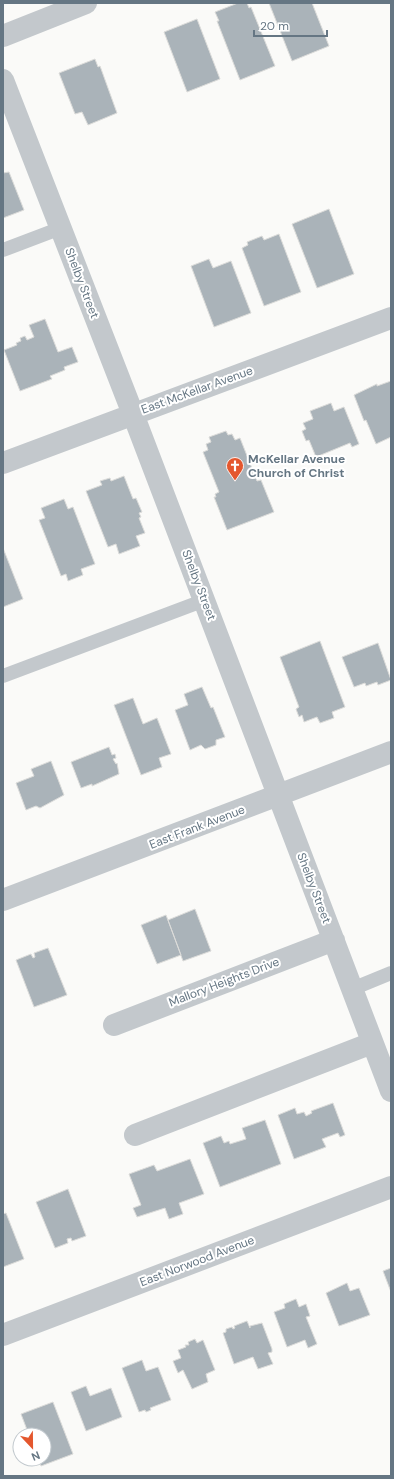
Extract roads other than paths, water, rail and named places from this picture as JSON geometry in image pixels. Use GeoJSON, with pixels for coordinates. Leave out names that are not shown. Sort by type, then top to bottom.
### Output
{"type":"FeatureCollection","features":[{"type":"Feature","properties":{"kind":"street"},"geometry":{"type":"LineString","coordinates":[[3,36],[86,3]]}},
{"type":"Feature","properties":{"kind":"street","name":"Shelby Street"},"geometry":{"type":"LineString","coordinates":[[3,80],[205,600],[391,1091]]}},
{"type":"Feature","properties":{"kind":"street","name":"East McKellar Avenue"},"geometry":{"type":"LineString","coordinates":[[3,463],[391,318]]}},
{"type":"Feature","properties":{"kind":"street","name":"East Frank Avenue"},"geometry":{"type":"LineString","coordinates":[[3,900],[391,752]]}},
{"type":"Feature","properties":{"kind":"street","name":"Mallory Heights Drive"},"geometry":{"type":"LineString","coordinates":[[114,1025],[334,940]]}},
{"type":"Feature","properties":{"kind":"street"},"geometry":{"type":"LineString","coordinates":[[135,1135],[372,1043]]}},
{"type":"Feature","properties":{"kind":"street","name":"East Norwood Avenue"},"geometry":{"type":"LineString","coordinates":[[3,1335],[391,1188]]}},
{"type":"Feature","properties":{"kind":"lane"},"geometry":{"type":"LineString","coordinates":[[3,250],[61,228]]}},
{"type":"Feature","properties":{"kind":"lane"},"geometry":{"type":"LineString","coordinates":[[3,676],[205,600]]}},
{"type":"Feature","properties":{"kind":"lane"},"geometry":{"type":"LineString","coordinates":[[352,988],[391,973]]}},
{"type":"Feature","properties":{"kind":"place","name":"McKellar Avenue Church of Christ"},"geometry":{"type":"Point","coordinates":[235,481]}}]}
